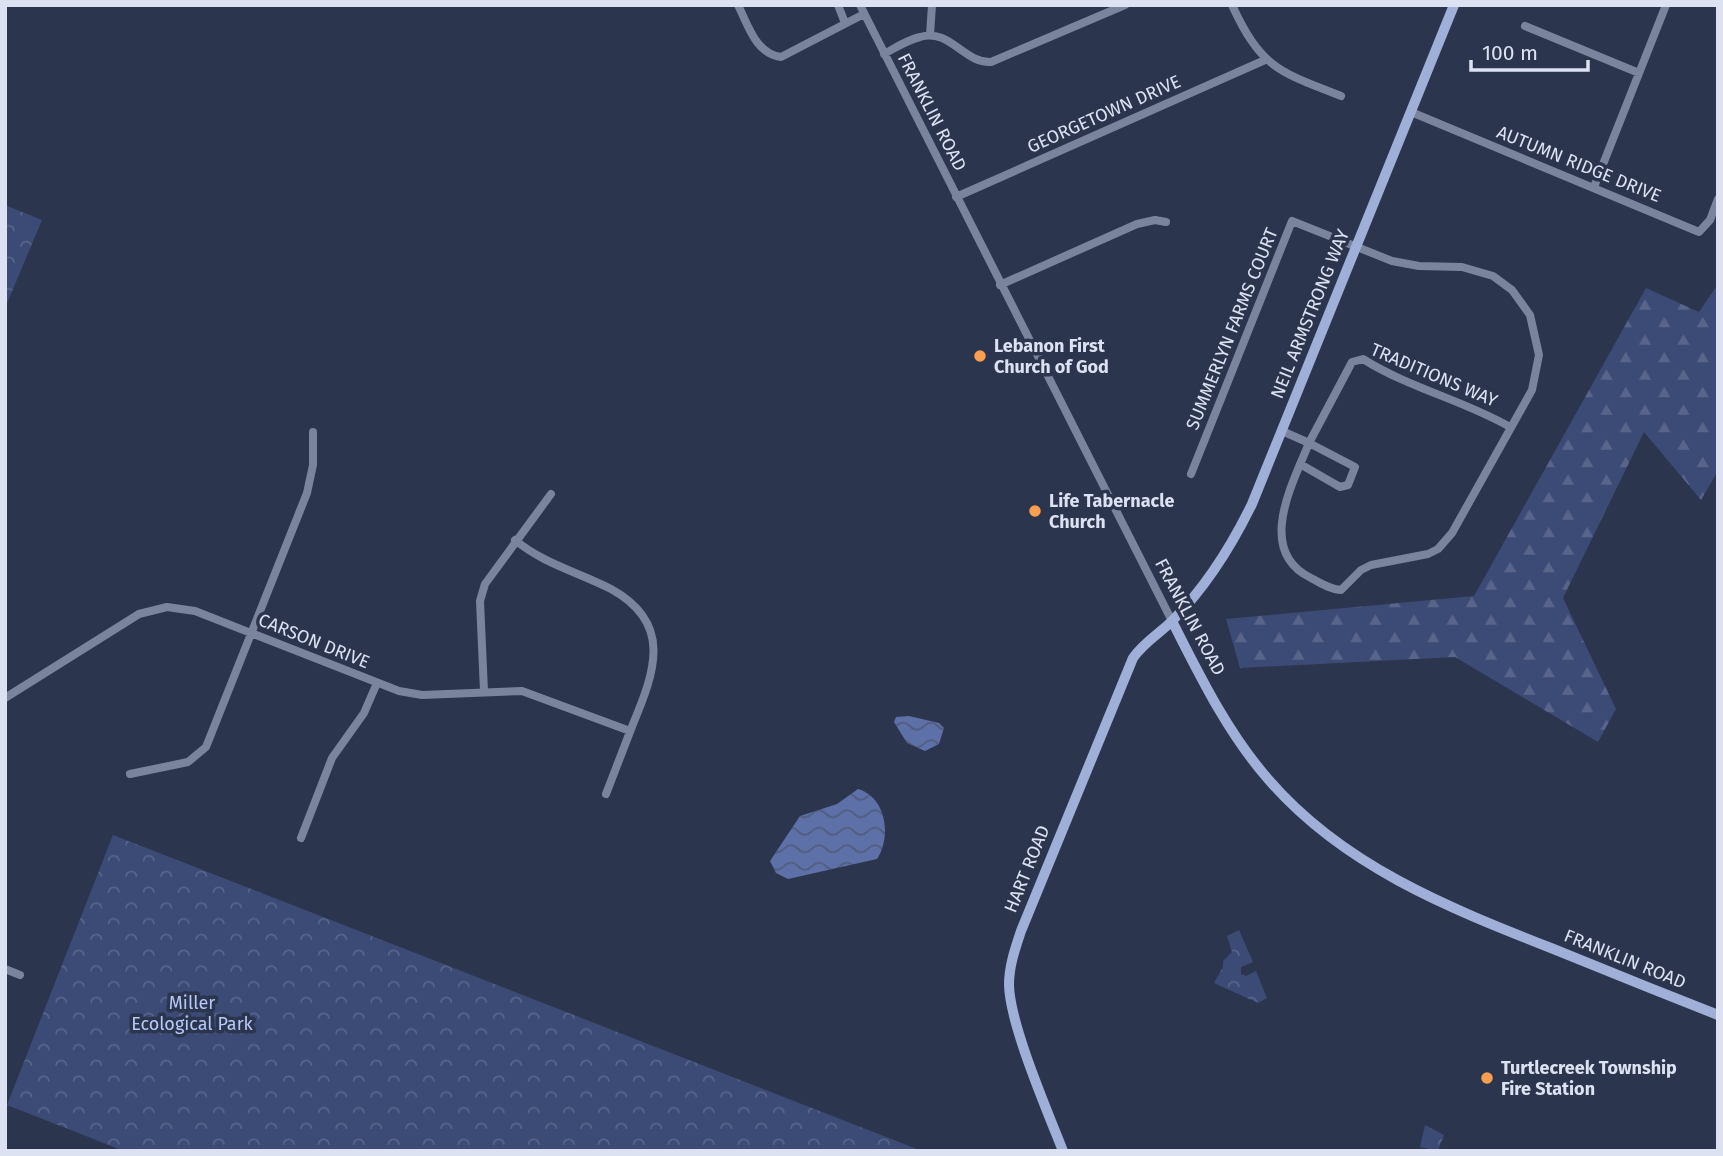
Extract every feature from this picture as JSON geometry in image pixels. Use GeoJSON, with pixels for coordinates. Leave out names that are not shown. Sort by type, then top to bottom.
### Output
{"type":"FeatureCollection","features":[{"type":"Feature","properties":{"kind":"main road","name":"NEIL ARMSTRONG WAY"},"geometry":{"type":"LineString","coordinates":[[1172,621],[1218,567],[1233,543],[1282,431],[1454,5]]}},
{"type":"Feature","properties":{"kind":"main road","name":"FRANKLIN ROAD"},"geometry":{"type":"LineString","coordinates":[[1172,621],[1224,719],[1248,755],[1299,811],[1344,849],[1425,897],[1718,1016]]}},
{"type":"Feature","properties":{"kind":"main road","name":"HART ROAD"},"geometry":{"type":"LineString","coordinates":[[1063,1151],[1013,1010],[1009,987],[1011,965],[1021,931],[1122,680],[1139,649],[1172,621]]}},
{"type":"Feature","properties":{"kind":"street"},"geometry":{"type":"LineString","coordinates":[[738,5],[759,47],[771,56],[781,57],[845,23],[862,10]]}},
{"type":"Feature","properties":{"kind":"street"},"geometry":{"type":"LineString","coordinates":[[838,5],[845,23]]}},
{"type":"Feature","properties":{"kind":"street"},"geometry":{"type":"LineString","coordinates":[[930,35],[932,5]]}},
{"type":"Feature","properties":{"kind":"street"},"geometry":{"type":"LineString","coordinates":[[884,54],[916,38],[930,35],[946,39],[975,60],[991,62],[1125,5]]}},
{"type":"Feature","properties":{"kind":"street"},"geometry":{"type":"LineString","coordinates":[[1232,5],[1252,45],[1265,60],[1289,76],[1340,96]]}},
{"type":"Feature","properties":{"kind":"street"},"geometry":{"type":"LineString","coordinates":[[1594,187],[1666,5]]}},
{"type":"Feature","properties":{"kind":"street","name":"FRANKLIN ROAD"},"geometry":{"type":"LineString","coordinates":[[862,10],[1172,621]]}},
{"type":"Feature","properties":{"kind":"street"},"geometry":{"type":"LineString","coordinates":[[1525,26],[1639,73]]}},
{"type":"Feature","properties":{"kind":"street","name":"GEORGETOWN DRIVE"},"geometry":{"type":"LineString","coordinates":[[956,197],[1265,60]]}},
{"type":"Feature","properties":{"kind":"street","name":"AUTUMN RIDGE DRIVE"},"geometry":{"type":"LineString","coordinates":[[1411,113],[1699,232],[1710,220],[1718,199]]}},
{"type":"Feature","properties":{"kind":"street"},"geometry":{"type":"LineString","coordinates":[[1000,285],[1137,224],[1155,220],[1166,222]]}},
{"type":"Feature","properties":{"kind":"street","name":"SUMMERLYN FARMS COURT"},"geometry":{"type":"LineString","coordinates":[[1191,474],[1292,221],[1356,247]]}},
{"type":"Feature","properties":{"kind":"street","name":"TRADITIONS WAY"},"geometry":{"type":"LineString","coordinates":[[1356,247],[1406,264],[1462,267],[1478,271],[1493,276],[1512,290],[1530,315],[1539,355],[1532,390],[1452,533],[1438,549],[1371,565],[1362,569],[1341,590],[1303,574],[1289,558],[1281,537],[1280,518],[1309,443],[1352,362],[1363,359],[1414,386],[1457,400],[1510,427]]}},
{"type":"Feature","properties":{"kind":"street"},"geometry":{"type":"LineString","coordinates":[[1282,431],[1355,467],[1348,485],[1340,486],[1300,464]]}},
{"type":"Feature","properties":{"kind":"street"},"geometry":{"type":"LineString","coordinates":[[130,774],[177,765],[203,751],[307,493],[313,465],[313,432]]}},
{"type":"Feature","properties":{"kind":"street"},"geometry":{"type":"LineString","coordinates":[[484,691],[481,596],[494,569],[551,494]]}},
{"type":"Feature","properties":{"kind":"street"},"geometry":{"type":"LineString","coordinates":[[515,540],[547,562],[622,596],[643,617],[654,644],[654,667],[606,794]]}},
{"type":"Feature","properties":{"kind":"street","name":"CARSON DRIVE"},"geometry":{"type":"LineString","coordinates":[[5,698],[88,643],[155,608],[189,610],[410,694],[528,692],[630,732]]}},
{"type":"Feature","properties":{"kind":"street"},"geometry":{"type":"LineString","coordinates":[[301,838],[332,758],[365,713],[377,683]]}},
{"type":"Feature","properties":{"kind":"street"},"geometry":{"type":"LineString","coordinates":[[5,969],[20,975]]}},
{"type":"Feature","properties":{"kind":"green space"},"geometry":{"type":"Polygon","coordinates":[[[5,205],[42,220],[5,308],[5,205]]]}},
{"type":"Feature","properties":{"kind":"green space"},"geometry":{"type":"Polygon","coordinates":[[[1718,284],[1718,471],[1701,500],[1644,432],[1563,598],[1616,709],[1598,742],[1455,657],[1240,668],[1226,619],[1474,596],[1646,288],[1699,312],[1718,284]]]}},
{"type":"Feature","properties":{"kind":"green space","name":"Miller Ecological Park"},"geometry":{"type":"Polygon","coordinates":[[[113,835],[922,1151],[124,1151],[7,1105],[113,835]]]}},
{"type":"Feature","properties":{"kind":"green space"},"geometry":{"type":"Polygon","coordinates":[[[1239,930],[1253,962],[1241,967],[1241,974],[1246,976],[1256,971],[1267,998],[1258,1003],[1214,983],[1223,967],[1223,961],[1232,952],[1227,936],[1239,930]]]}},
{"type":"Feature","properties":{"kind":"green space"},"geometry":{"type":"Polygon","coordinates":[[[1425,1125],[1444,1135],[1438,1151],[1420,1147],[1425,1125]]]}},
{"type":"Feature","properties":{"kind":"water"},"geometry":{"type":"Polygon","coordinates":[[[909,716],[939,723],[944,728],[939,744],[925,751],[907,743],[894,722],[896,717],[909,716]]]}},
{"type":"Feature","properties":{"kind":"water"},"geometry":{"type":"Polygon","coordinates":[[[858,789],[875,800],[884,818],[884,839],[877,859],[788,879],[776,873],[770,861],[800,816],[837,804],[858,789]]]}},
{"type":"Feature","properties":{"kind":"place","name":"Lebanon First Church of God"},"geometry":{"type":"Point","coordinates":[980,356]}},
{"type":"Feature","properties":{"kind":"place","name":"Life Tabernacle Church"},"geometry":{"type":"Point","coordinates":[1035,511]}},
{"type":"Feature","properties":{"kind":"place","name":"Turtlecreek Township Fire Station"},"geometry":{"type":"Point","coordinates":[1487,1078]}}]}
